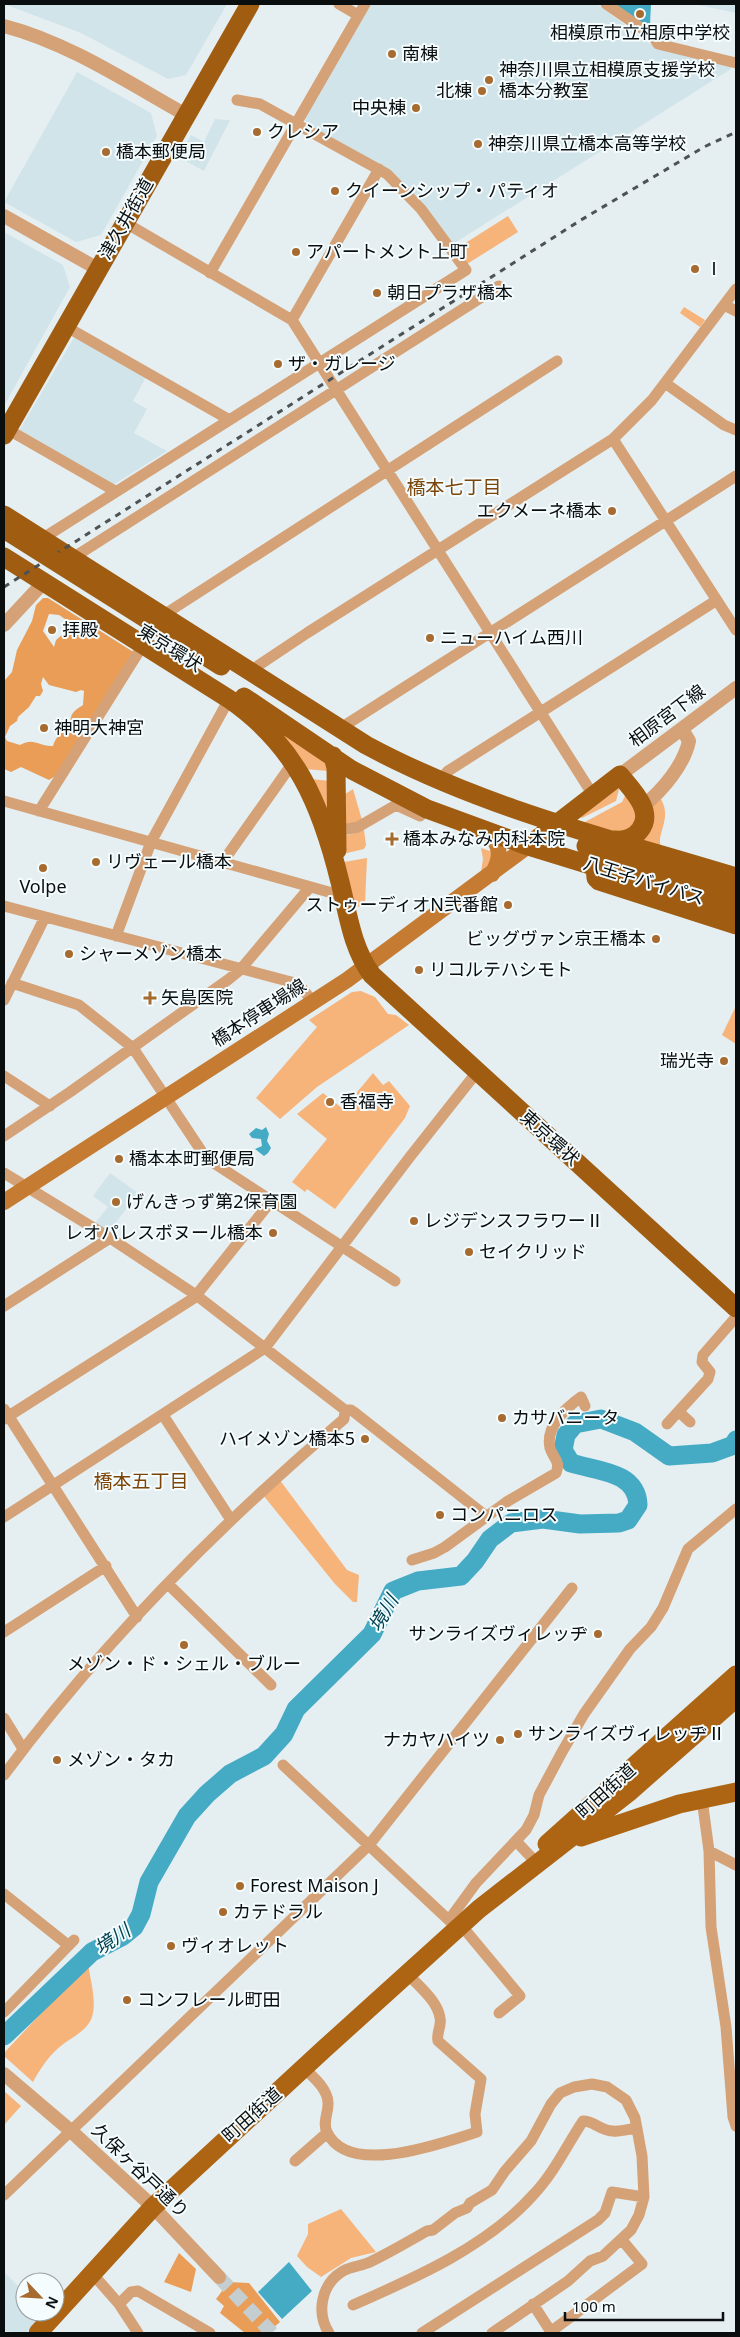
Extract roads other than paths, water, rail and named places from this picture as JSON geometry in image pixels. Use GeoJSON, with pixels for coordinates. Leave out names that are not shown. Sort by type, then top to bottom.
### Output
{"type":"FeatureCollection","features":[{"type":"Feature","properties":{"kind":"highway","name":"津久井街道"},"geometry":{"type":"LineString","coordinates":[[5,432],[250,4]]}},
{"type":"Feature","properties":{"kind":"highway"},"geometry":{"type":"LineString","coordinates":[[4,515],[250,671],[337,741],[383,754],[439,781],[500,805],[550,828],[634,845],[736,877]]}},
{"type":"Feature","properties":{"kind":"highway","name":"東京環状"},"geometry":{"type":"LineString","coordinates":[[4,529],[218,671]]}},
{"type":"Feature","properties":{"kind":"highway","name":"東京環状"},"geometry":{"type":"LineString","coordinates":[[4,544],[337,741]]}},
{"type":"Feature","properties":{"kind":"highway"},"geometry":{"type":"LineString","coordinates":[[4,557],[229,699],[245,710],[276,739],[295,764],[314,801],[341,887]]}},
{"type":"Feature","properties":{"kind":"highway"},"geometry":{"type":"LineString","coordinates":[[89,609],[95,607],[107,588],[106,580]]}},
{"type":"Feature","properties":{"kind":"highway"},"geometry":{"type":"LineString","coordinates":[[337,741],[337,831],[341,887]]}},
{"type":"Feature","properties":{"kind":"highway","name":"八王子バイパス"},"geometry":{"type":"LineString","coordinates":[[337,741],[378,784],[427,809],[528,846],[736,910]]}},
{"type":"Feature","properties":{"kind":"highway","name":"八王子バイパス"},"geometry":{"type":"LineString","coordinates":[[337,741],[426,789],[471,808],[550,828],[736,891]]}},
{"type":"Feature","properties":{"kind":"highway"},"geometry":{"type":"LineString","coordinates":[[528,846],[620,774],[644,806],[645,820],[638,832],[624,840],[609,840]]}},
{"type":"Feature","properties":{"kind":"highway"},"geometry":{"type":"LineString","coordinates":[[609,840],[736,891]]}},
{"type":"Feature","properties":{"kind":"highway"},"geometry":{"type":"LineString","coordinates":[[595,866],[596,878],[599,882],[736,925]]}},
{"type":"Feature","properties":{"kind":"highway","name":"東京環状"},"geometry":{"type":"LineString","coordinates":[[341,887],[355,943],[366,967],[378,983],[736,1308]]}},
{"type":"Feature","properties":{"kind":"main road"},"geometry":{"type":"LineString","coordinates":[[484,830],[492,836],[499,848],[500,858],[492,874]]}},
{"type":"Feature","properties":{"kind":"main road","name":"橋本停車場線"},"geometry":{"type":"LineString","coordinates":[[4,1202],[366,967],[528,846]]}},
{"type":"Feature","properties":{"kind":"main road","name":"町田街道"},"geometry":{"type":"LineString","coordinates":[[620,1803],[736,1675]]}},
{"type":"Feature","properties":{"kind":"main road","name":"町田街道"},"geometry":{"type":"LineString","coordinates":[[479,1910],[531,1857],[620,1803],[736,1698]]}},
{"type":"Feature","properties":{"kind":"main road"},"geometry":{"type":"LineString","coordinates":[[620,1803],[643,1815],[736,1792]]}},
{"type":"Feature","properties":{"kind":"main road"},"geometry":{"type":"LineString","coordinates":[[559,1841],[579,1821],[598,1818],[620,1803]]}},
{"type":"Feature","properties":{"kind":"main road"},"geometry":{"type":"LineString","coordinates":[[559,1841],[620,1803]]}},
{"type":"Feature","properties":{"kind":"main road","name":"町田街道"},"geometry":{"type":"LineString","coordinates":[[38,2333],[91,2272],[153,2207],[408,1974],[456,1924],[479,1910],[559,1841]]}},
{"type":"Feature","properties":{"kind":"street"},"geometry":{"type":"LineString","coordinates":[[339,4],[358,15]]}},
{"type":"Feature","properties":{"kind":"street"},"geometry":{"type":"LineString","coordinates":[[210,273],[365,4]]}},
{"type":"Feature","properties":{"kind":"street"},"geometry":{"type":"LineString","coordinates":[[606,4],[653,36],[658,44],[736,63]]}},
{"type":"Feature","properties":{"kind":"street"},"geometry":{"type":"LineString","coordinates":[[4,26],[31,34],[72,52],[186,115]]}},
{"type":"Feature","properties":{"kind":"street"},"geometry":{"type":"LineString","coordinates":[[44,540],[48,535],[115,491],[466,270],[415,202],[393,179],[379,168],[260,104],[237,100]]}},
{"type":"Feature","properties":{"kind":"street"},"geometry":{"type":"LineString","coordinates":[[292,320],[379,168]]}},
{"type":"Feature","properties":{"kind":"street"},"geometry":{"type":"LineString","coordinates":[[4,216],[98,269]]}},
{"type":"Feature","properties":{"kind":"street"},"geometry":{"type":"LineString","coordinates":[[124,222],[292,320],[593,795]]}},
{"type":"Feature","properties":{"kind":"street"},"geometry":{"type":"LineString","coordinates":[[73,559],[499,286]]}},
{"type":"Feature","properties":{"kind":"street"},"geometry":{"type":"LineString","coordinates":[[250,671],[613,439],[652,400],[736,289]]}},
{"type":"Feature","properties":{"kind":"street"},"geometry":{"type":"LineString","coordinates":[[724,304],[736,311]]}},
{"type":"Feature","properties":{"kind":"street"},"geometry":{"type":"LineString","coordinates":[[65,326],[228,419]]}},
{"type":"Feature","properties":{"kind":"street"},"geometry":{"type":"LineString","coordinates":[[162,616],[557,361]]}},
{"type":"Feature","properties":{"kind":"street"},"geometry":{"type":"LineString","coordinates":[[664,383],[724,425],[736,430]]}},
{"type":"Feature","properties":{"kind":"street"},"geometry":{"type":"LineString","coordinates":[[5,432],[115,491]]}},
{"type":"Feature","properties":{"kind":"street"},"geometry":{"type":"LineString","coordinates":[[613,439],[736,630]]}},
{"type":"Feature","properties":{"kind":"street"},"geometry":{"type":"LineString","coordinates":[[337,741],[347,724],[736,476]]}},
{"type":"Feature","properties":{"kind":"street"},"geometry":{"type":"LineString","coordinates":[[4,625],[44,582]]}},
{"type":"Feature","properties":{"kind":"street"},"geometry":{"type":"LineString","coordinates":[[439,781],[448,771],[717,600]]}},
{"type":"Feature","properties":{"kind":"street"},"geometry":{"type":"LineString","coordinates":[[39,811],[143,645]]}},
{"type":"Feature","properties":{"kind":"street","name":"相原宮下線"},"geometry":{"type":"LineString","coordinates":[[620,774],[736,688]]}},
{"type":"Feature","properties":{"kind":"street"},"geometry":{"type":"LineString","coordinates":[[116,936],[151,842],[229,699]]}},
{"type":"Feature","properties":{"kind":"street"},"geometry":{"type":"LineString","coordinates":[[644,806],[663,789],[689,744],[688,737],[682,729]]}},
{"type":"Feature","properties":{"kind":"street"},"geometry":{"type":"LineString","coordinates":[[222,863],[286,771],[295,764]]}},
{"type":"Feature","properties":{"kind":"street"},"geometry":{"type":"LineString","coordinates":[[4,800],[310,887],[341,887]]}},
{"type":"Feature","properties":{"kind":"street"},"geometry":{"type":"LineString","coordinates":[[337,831],[358,827],[396,805],[420,816],[427,809]]}},
{"type":"Feature","properties":{"kind":"street"},"geometry":{"type":"LineString","coordinates":[[4,1136],[134,1048],[240,970],[310,887]]}},
{"type":"Feature","properties":{"kind":"street"},"geometry":{"type":"LineString","coordinates":[[4,906],[240,970],[295,983],[301,987],[313,1002]]}},
{"type":"Feature","properties":{"kind":"street"},"geometry":{"type":"LineString","coordinates":[[4,1000],[45,917]]}},
{"type":"Feature","properties":{"kind":"street"},"geometry":{"type":"LineString","coordinates":[[12,983],[77,1004],[134,1048],[206,1158],[395,1281]]}},
{"type":"Feature","properties":{"kind":"street"},"geometry":{"type":"LineString","coordinates":[[4,1518],[265,1348],[477,1072]]}},
{"type":"Feature","properties":{"kind":"street"},"geometry":{"type":"LineString","coordinates":[[4,1076],[50,1106]]}},
{"type":"Feature","properties":{"kind":"street"},"geometry":{"type":"LineString","coordinates":[[4,1173],[110,1238],[196,1295],[345,1410],[354,1412],[486,1516]]}},
{"type":"Feature","properties":{"kind":"street"},"geometry":{"type":"LineString","coordinates":[[137,1617],[106,1566],[5,1415],[196,1295],[272,1200]]}},
{"type":"Feature","properties":{"kind":"street"},"geometry":{"type":"LineString","coordinates":[[4,1306],[110,1238]]}},
{"type":"Feature","properties":{"kind":"street"},"geometry":{"type":"LineString","coordinates":[[667,1424],[710,1376],[708,1368],[702,1362],[703,1355],[736,1317]]}},
{"type":"Feature","properties":{"kind":"street"},"geometry":{"type":"LineString","coordinates":[[412,1560],[434,1553],[445,1547],[486,1516],[556,1473],[558,1461],[550,1448],[552,1429],[568,1406],[581,1397],[585,1406]]}},
{"type":"Feature","properties":{"kind":"street"},"geometry":{"type":"LineString","coordinates":[[4,1775],[86,1672],[137,1617],[230,1520],[270,1482],[344,1419],[345,1410]]}},
{"type":"Feature","properties":{"kind":"street"},"geometry":{"type":"LineString","coordinates":[[679,1412],[690,1422]]}},
{"type":"Feature","properties":{"kind":"street"},"geometry":{"type":"LineString","coordinates":[[163,1415],[230,1520]]}},
{"type":"Feature","properties":{"kind":"street"},"geometry":{"type":"LineString","coordinates":[[456,1924],[476,1883],[529,1826],[549,1773],[584,1714],[630,1648],[651,1627],[663,1608],[688,1549],[736,1509]]}},
{"type":"Feature","properties":{"kind":"street"},"geometry":{"type":"LineString","coordinates":[[4,1632],[106,1566]]}},
{"type":"Feature","properties":{"kind":"street"},"geometry":{"type":"LineString","coordinates":[[168,1584],[271,1685]]}},
{"type":"Feature","properties":{"kind":"street"},"geometry":{"type":"LineString","coordinates":[[4,2195],[369,1845],[572,1588]]}},
{"type":"Feature","properties":{"kind":"street"},"geometry":{"type":"LineString","coordinates":[[4,1718],[23,1749]]}},
{"type":"Feature","properties":{"kind":"street"},"geometry":{"type":"LineString","coordinates":[[282,1765],[456,1924],[520,1996],[507,2011]]}},
{"type":"Feature","properties":{"kind":"street"},"geometry":{"type":"LineString","coordinates":[[702,1799],[709,1851],[711,1927],[734,2089],[736,2126]]}},
{"type":"Feature","properties":{"kind":"street"},"geometry":{"type":"LineString","coordinates":[[516,1841],[531,1857]]}},
{"type":"Feature","properties":{"kind":"street"},"geometry":{"type":"LineString","coordinates":[[709,1851],[736,1865]]}},
{"type":"Feature","properties":{"kind":"street"},"geometry":{"type":"LineString","coordinates":[[4,1894],[71,1943],[4,2012]]}},
{"type":"Feature","properties":{"kind":"street"},"geometry":{"type":"LineString","coordinates":[[304,2068],[326,2094],[328,2101],[325,2126],[327,2133],[342,2148],[354,2154],[372,2155],[398,2152],[436,2145],[477,2132],[475,2114],[481,2079],[438,2041],[437,2037],[441,2026],[439,2012],[433,2002],[408,1974]]}},
{"type":"Feature","properties":{"kind":"street","name":"久保ヶ谷戸通り"},"geometry":{"type":"LineString","coordinates":[[4,2074],[71,2131],[153,2207],[219,2277]]}},
{"type":"Feature","properties":{"kind":"street"},"geometry":{"type":"LineString","coordinates":[[329,2333],[322,2307],[324,2294],[336,2277],[352,2267],[370,2262],[427,2231],[433,2230],[455,2212],[467,2208],[470,2203],[492,2190],[505,2171],[531,2141],[551,2104],[560,2094],[574,2087],[592,2084],[607,2086],[626,2100],[632,2111],[637,2128],[642,2156],[644,2197],[639,2215],[631,2230],[603,2256],[590,2261],[568,2281],[492,2333]]}},
{"type":"Feature","properties":{"kind":"street"},"geometry":{"type":"LineString","coordinates":[[353,2305],[428,2271],[499,2226],[522,2207],[546,2180],[582,2121],[589,2121],[613,2131],[637,2128]]}},
{"type":"Feature","properties":{"kind":"street"},"geometry":{"type":"LineString","coordinates":[[295,2161],[327,2133]]}},
{"type":"Feature","properties":{"kind":"street"},"geometry":{"type":"LineString","coordinates":[[422,2333],[598,2220],[605,2213],[612,2192],[644,2197]]}},
{"type":"Feature","properties":{"kind":"street"},"geometry":{"type":"LineString","coordinates":[[533,2304],[550,2332],[642,2264],[622,2240]]}},
{"type":"Feature","properties":{"kind":"street"},"geometry":{"type":"LineString","coordinates":[[91,2272],[119,2304],[138,2333]]}},
{"type":"Feature","properties":{"kind":"street"},"geometry":{"type":"LineString","coordinates":[[119,2304],[131,2292],[138,2291],[210,2333]]}},
{"type":"Feature","properties":{"kind":"water","name":"相模原市立相原中学校"},"geometry":{"type":"Polygon","coordinates":[[[614,4],[651,4],[650,25],[646,27],[614,4]]]}},
{"type":"Feature","properties":{"kind":"water"},"geometry":{"type":"Polygon","coordinates":[[[266,1127],[269,1134],[267,1141],[271,1148],[264,1156],[255,1149],[262,1146],[261,1139],[252,1138],[249,1134],[256,1128],[262,1130],[266,1127]]]}},
{"type":"Feature","properties":{"kind":"water"},"geometry":{"type":"Polygon","coordinates":[[[289,2262],[312,2291],[282,2319],[258,2292],[289,2262]]]}},
{"type":"Feature","properties":{"kind":"waterway","name":"境川"},"geometry":{"type":"LineString","coordinates":[[4,2036],[92,1952],[123,1936],[134,1927],[141,1914],[149,1882],[187,1816],[207,1794],[230,1774],[264,1756],[284,1734],[296,1709],[372,1634],[393,1591],[418,1581],[461,1576],[475,1561],[490,1539],[511,1523],[543,1519],[580,1524],[619,1523],[628,1520],[638,1505],[636,1494],[631,1485],[614,1474],[571,1463],[563,1450],[566,1435],[575,1424],[601,1419],[635,1432],[669,1456],[712,1453],[734,1445],[736,1440]]}},
{"type":"Feature","properties":{"kind":"tunnel"},"geometry":{"type":"LineString","coordinates":[[219,2277],[272,2333]]}},
{"type":"Feature","properties":{"kind":"railway"},"geometry":{"type":"LineString","coordinates":[[4,587],[581,220],[704,147],[736,132]]}},
{"type":"Feature","properties":{"kind":"place","name":"相模原市立相原中学校"},"geometry":{"type":"Point","coordinates":[640,14]}},
{"type":"Feature","properties":{"kind":"place","name":"南棟"},"geometry":{"type":"Point","coordinates":[392,54]}},
{"type":"Feature","properties":{"kind":"place","name":"神奈川県立相模原支援学校 橋本分教室"},"geometry":{"type":"Point","coordinates":[489,80]}},
{"type":"Feature","properties":{"kind":"place","name":"北棟"},"geometry":{"type":"Point","coordinates":[482,91]}},
{"type":"Feature","properties":{"kind":"place","name":"中央棟"},"geometry":{"type":"Point","coordinates":[416,108]}},
{"type":"Feature","properties":{"kind":"place","name":"クレシア"},"geometry":{"type":"Point","coordinates":[257,132]}},
{"type":"Feature","properties":{"kind":"place","name":"神奈川県立橋本高等学校"},"geometry":{"type":"Point","coordinates":[478,144]}},
{"type":"Feature","properties":{"kind":"place","name":"橋本郵便局"},"geometry":{"type":"Point","coordinates":[106,152]}},
{"type":"Feature","properties":{"kind":"place","name":"クイーンシップ・パティオ"},"geometry":{"type":"Point","coordinates":[335,191]}},
{"type":"Feature","properties":{"kind":"place","name":"アパートメント上町"},"geometry":{"type":"Point","coordinates":[296,252]}},
{"type":"Feature","properties":{"kind":"place","name":"Ⅰ"},"geometry":{"type":"Point","coordinates":[695,269]}},
{"type":"Feature","properties":{"kind":"place","name":"朝日プラザ橋本"},"geometry":{"type":"Point","coordinates":[377,293]}},
{"type":"Feature","properties":{"kind":"place","name":"ザ・ガレージ"},"geometry":{"type":"Point","coordinates":[278,364]}},
{"type":"Feature","properties":{"kind":"place","name":"エクメーネ橋本"},"geometry":{"type":"Point","coordinates":[612,511]}},
{"type":"Feature","properties":{"kind":"place","name":"拝殿"},"geometry":{"type":"Point","coordinates":[52,630]}},
{"type":"Feature","properties":{"kind":"place","name":"ニューハイム西川"},"geometry":{"type":"Point","coordinates":[430,638]}},
{"type":"Feature","properties":{"kind":"place","name":"神明大神宮"},"geometry":{"type":"Point","coordinates":[44,728]}},
{"type":"Feature","properties":{"kind":"place","name":"橋本みなみ内科本院"},"geometry":{"type":"Point","coordinates":[392,839]}},
{"type":"Feature","properties":{"kind":"place","name":"リヴェール橋本"},"geometry":{"type":"Point","coordinates":[96,862]}},
{"type":"Feature","properties":{"kind":"place","name":"Volpe"},"geometry":{"type":"Point","coordinates":[43,868]}},
{"type":"Feature","properties":{"kind":"place","name":"ストゥーディオN弐番館"},"geometry":{"type":"Point","coordinates":[508,905]}},
{"type":"Feature","properties":{"kind":"place","name":"ビッグヴァン京王橋本"},"geometry":{"type":"Point","coordinates":[656,939]}},
{"type":"Feature","properties":{"kind":"place","name":"シャーメゾン橋本"},"geometry":{"type":"Point","coordinates":[69,954]}},
{"type":"Feature","properties":{"kind":"place","name":"リコルテハシモト"},"geometry":{"type":"Point","coordinates":[419,970]}},
{"type":"Feature","properties":{"kind":"place","name":"矢島医院"},"geometry":{"type":"Point","coordinates":[150,998]}},
{"type":"Feature","properties":{"kind":"place","name":"瑞光寺"},"geometry":{"type":"Point","coordinates":[724,1061]}},
{"type":"Feature","properties":{"kind":"place","name":"香福寺"},"geometry":{"type":"Point","coordinates":[330,1102]}},
{"type":"Feature","properties":{"kind":"place","name":"橋本本町郵便局"},"geometry":{"type":"Point","coordinates":[119,1159]}},
{"type":"Feature","properties":{"kind":"place","name":"げんきっず第2保育園"},"geometry":{"type":"Point","coordinates":[116,1202]}},
{"type":"Feature","properties":{"kind":"place","name":"レジデンスフラワーⅡ"},"geometry":{"type":"Point","coordinates":[414,1221]}},
{"type":"Feature","properties":{"kind":"place","name":"レオパレスボヌール橋本"},"geometry":{"type":"Point","coordinates":[273,1233]}},
{"type":"Feature","properties":{"kind":"place","name":"セイクリッド"},"geometry":{"type":"Point","coordinates":[469,1252]}},
{"type":"Feature","properties":{"kind":"place","name":"カサバニータ"},"geometry":{"type":"Point","coordinates":[502,1418]}},
{"type":"Feature","properties":{"kind":"place","name":"ハイメゾン橋本5"},"geometry":{"type":"Point","coordinates":[365,1439]}},
{"type":"Feature","properties":{"kind":"place","name":"コンパニロス"},"geometry":{"type":"Point","coordinates":[440,1515]}},
{"type":"Feature","properties":{"kind":"place","name":"サンライズヴィレッヂ"},"geometry":{"type":"Point","coordinates":[598,1634]}},
{"type":"Feature","properties":{"kind":"place","name":"メゾン・ド・シェル・ブルー"},"geometry":{"type":"Point","coordinates":[184,1645]}},
{"type":"Feature","properties":{"kind":"place","name":"サンライズヴィレッヂⅡ"},"geometry":{"type":"Point","coordinates":[518,1734]}},
{"type":"Feature","properties":{"kind":"place","name":"ナカヤハイツ"},"geometry":{"type":"Point","coordinates":[500,1740]}},
{"type":"Feature","properties":{"kind":"place","name":"メゾン・タカ"},"geometry":{"type":"Point","coordinates":[57,1760]}},
{"type":"Feature","properties":{"kind":"place","name":"Forest Maison J"},"geometry":{"type":"Point","coordinates":[240,1886]}},
{"type":"Feature","properties":{"kind":"place","name":"カテドラル"},"geometry":{"type":"Point","coordinates":[223,1912]}},
{"type":"Feature","properties":{"kind":"place","name":"ヴィオレット"},"geometry":{"type":"Point","coordinates":[171,1946]}},
{"type":"Feature","properties":{"kind":"place","name":"コンフレール町田"},"geometry":{"type":"Point","coordinates":[127,2000]}},
{"type":"Feature","properties":{"kind":"district","name":"橋本七丁目"},"geometry":{"type":"Point","coordinates":[454,487]}},
{"type":"Feature","properties":{"kind":"district","name":"橋本五丁目"},"geometry":{"type":"Point","coordinates":[141,1481]}}]}
